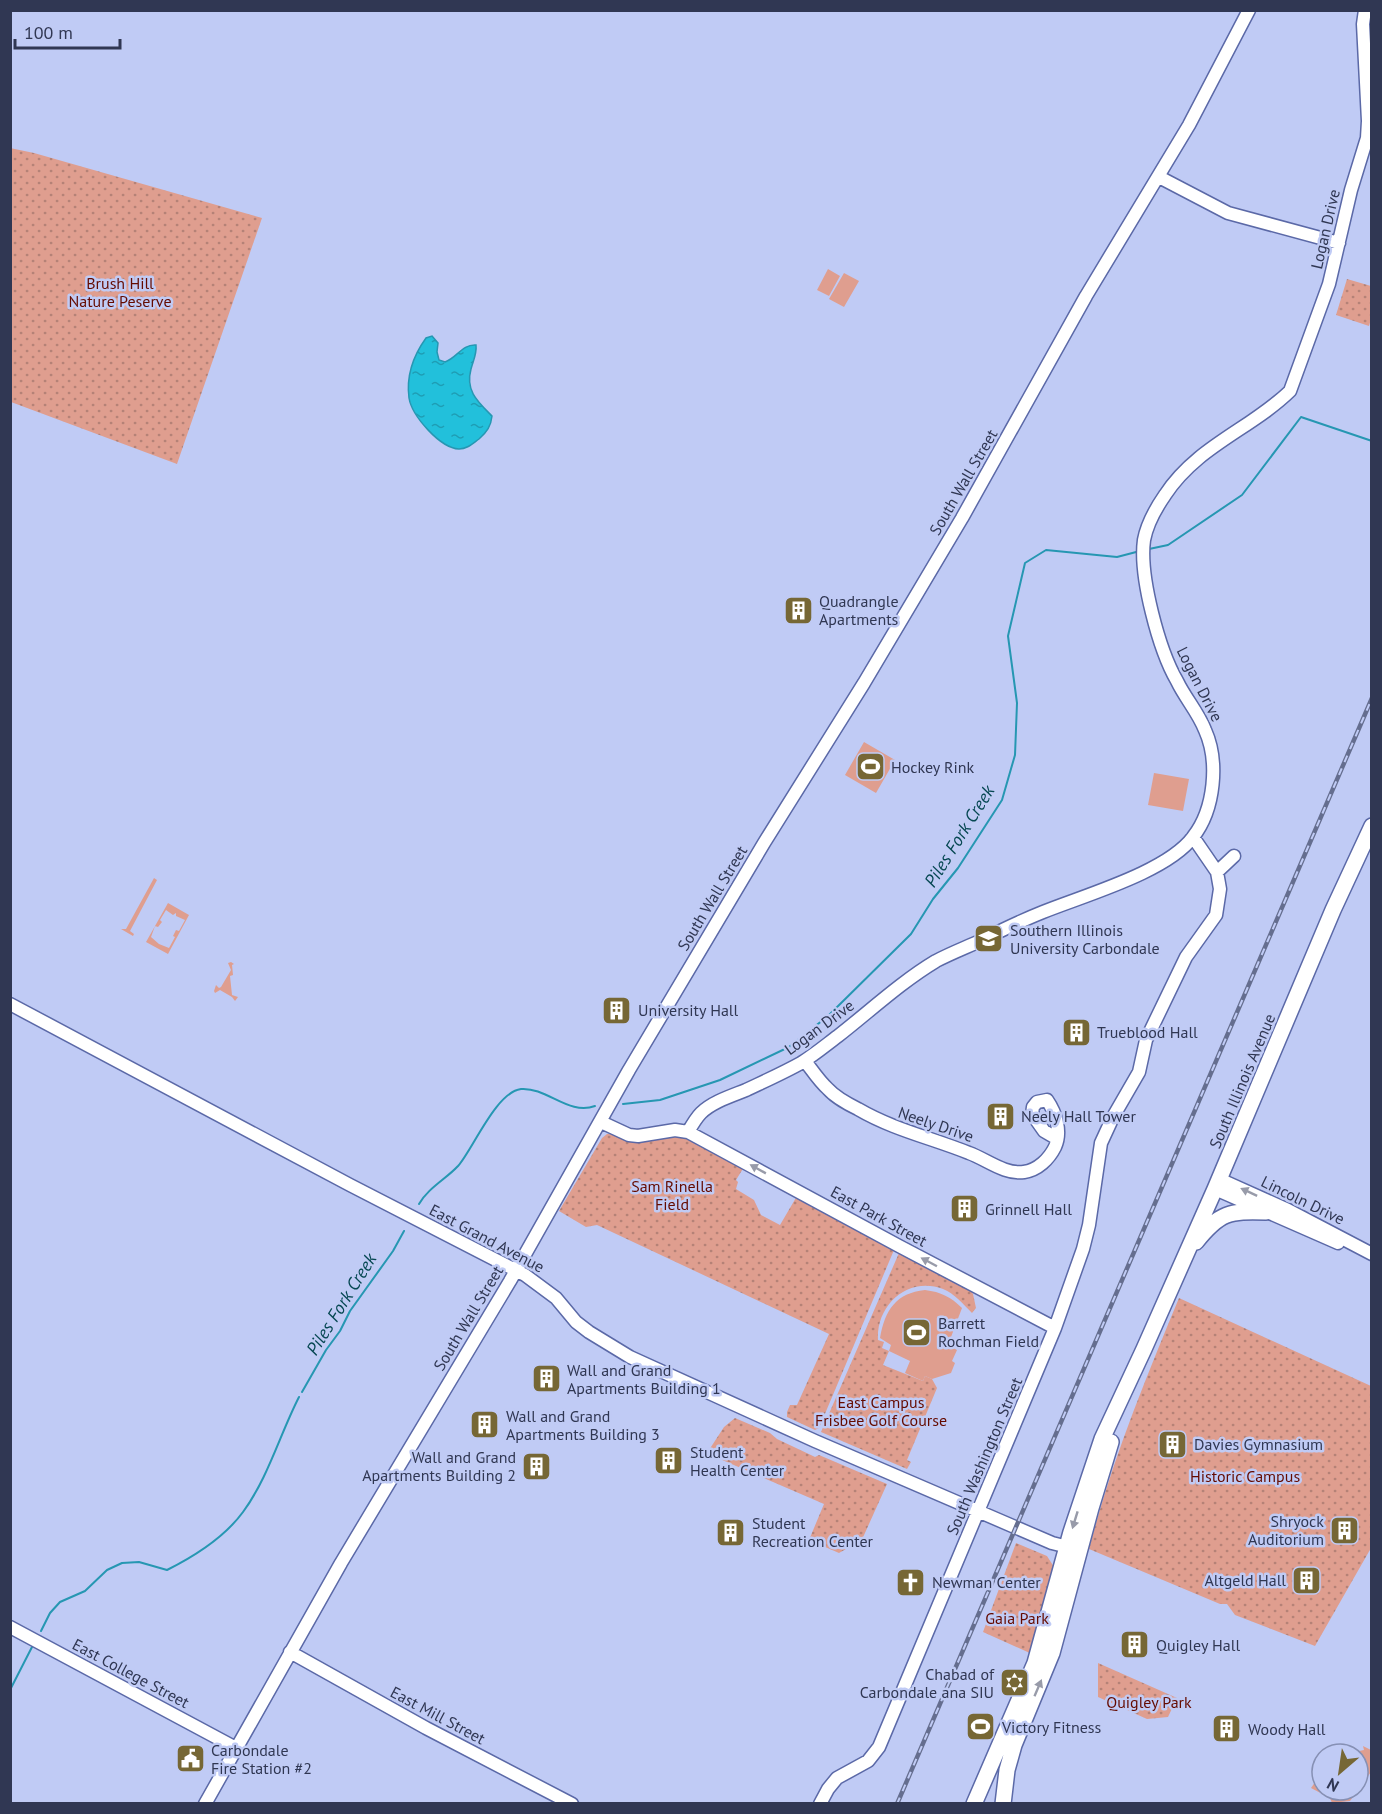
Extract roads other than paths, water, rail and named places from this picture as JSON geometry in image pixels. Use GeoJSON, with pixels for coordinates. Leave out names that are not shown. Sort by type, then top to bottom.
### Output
{"type":"FeatureCollection","features":[{"type":"Feature","properties":{"kind":"highway","name":"South Illinois Avenue"},"geometry":{"type":"LineString","coordinates":[[1003,1803],[1005,1778],[1014,1745],[1052,1653],[1074,1548],[1102,1439],[1217,1184],[1371,826]]}},
{"type":"Feature","properties":{"kind":"highway"},"geometry":{"type":"LineString","coordinates":[[1184,1256],[1214,1222],[1235,1212],[1266,1212]]}},
{"type":"Feature","properties":{"kind":"highway","name":"South Illinois Avenue"},"geometry":{"type":"LineString","coordinates":[[974,1803],[1031,1672],[1074,1548]]}},
{"type":"Feature","properties":{"kind":"street","name":"South Wall Street"},"geometry":{"type":"LineString","coordinates":[[205,1803],[341,1563],[516,1270],[629,1070],[962,518],[1084,300],[1189,125],[1249,10]]}},
{"type":"Feature","properties":{"kind":"street","name":"Logan Drive"},"geometry":{"type":"LineString","coordinates":[[688,1132],[702,1112],[720,1101],[805,1061],[893,992],[936,962],[1040,913],[1154,868],[1172,856],[1193,837],[1210,800],[1212,750],[1206,731],[1194,708],[1176,681],[1162,644],[1145,582],[1143,550],[1145,537],[1166,492],[1191,464],[1231,433],[1279,402],[1290,391],[1329,284],[1351,190],[1367,138],[1363,24],[1365,10]]}},
{"type":"Feature","properties":{"kind":"street"},"geometry":{"type":"LineString","coordinates":[[1159,177],[1228,213],[1339,243]]}},
{"type":"Feature","properties":{"kind":"street"},"geometry":{"type":"LineString","coordinates":[[1193,837],[1217,872],[1234,856]]}},
{"type":"Feature","properties":{"kind":"street","name":"South Washington Street"},"geometry":{"type":"LineString","coordinates":[[820,1803],[837,1778],[868,1761],[879,1748],[1055,1328],[1083,1249],[1089,1225],[1101,1143],[1138,1072],[1146,1040],[1186,957],[1216,915],[1220,889],[1217,872]]}},
{"type":"Feature","properties":{"kind":"street","name":"East Grand Avenue"},"geometry":{"type":"LineString","coordinates":[[10,1004],[350,1185],[516,1270],[556,1298],[576,1322],[622,1353],[815,1442],[1052,1543],[1074,1548]]}},
{"type":"Feature","properties":{"kind":"street","name":"Neely Drive"},"geometry":{"type":"LineString","coordinates":[[805,1061],[830,1091],[873,1118],[907,1133],[952,1146],[1002,1169],[1016,1173],[1036,1168],[1050,1155],[1056,1138]]}},
{"type":"Feature","properties":{"kind":"street"},"geometry":{"type":"LineString","coordinates":[[601,1122],[629,1135],[638,1136],[675,1130],[688,1132]]}},
{"type":"Feature","properties":{"kind":"street","name":"East Park Street"},"geometry":{"type":"LineString","coordinates":[[688,1132],[1055,1328]]}},
{"type":"Feature","properties":{"kind":"street","name":"Lincoln Drive"},"geometry":{"type":"LineString","coordinates":[[1217,1184],[1266,1212],[1323,1237],[1357,1247]]}},
{"type":"Feature","properties":{"kind":"street","name":"Lincoln Drive"},"geometry":{"type":"LineString","coordinates":[[1217,1184],[1288,1210],[1371,1254]]}},
{"type":"Feature","properties":{"kind":"street","name":"East College Street"},"geometry":{"type":"LineString","coordinates":[[10,1627],[236,1748]]}},
{"type":"Feature","properties":{"kind":"street","name":"East Mill Street"},"geometry":{"type":"LineString","coordinates":[[290,1652],[426,1728],[572,1803]]}},
{"type":"Feature","properties":{"kind":"street"},"geometry":{"type":"LineString","coordinates":[[828,1789],[828,1803]]}},
{"type":"Feature","properties":{"kind":"water"},"geometry":{"type":"Polygon","coordinates":[[[432,336],[438,343],[439,360],[445,362],[463,349],[476,345],[470,377],[471,390],[492,416],[490,426],[484,434],[465,448],[452,447],[436,437],[421,422],[411,405],[409,381],[414,359],[426,338],[432,336]]]}},
{"type":"Feature","properties":{"kind":"waterway","name":"Piles Fork Creek"},"geometry":{"type":"LineString","coordinates":[[1149,549],[1168,545],[1242,495],[1301,417],[1372,441]]}},
{"type":"Feature","properties":{"kind":"waterway","name":"Piles Fork Creek"},"geometry":{"type":"LineString","coordinates":[[623,1104],[660,1100],[720,1080],[789,1047],[828,1016],[911,934],[933,899],[958,868],[1002,800],[1015,755],[1017,703],[1008,636],[1025,563],[1046,550],[1117,557],[1140,551]]}},
{"type":"Feature","properties":{"kind":"waterway","name":"Piles Fork Creek"},"geometry":{"type":"LineString","coordinates":[[419,1204],[427,1193],[458,1166],[494,1110],[512,1092],[521,1089],[531,1090],[576,1107],[595,1106]]}},
{"type":"Feature","properties":{"kind":"waterway","name":"Piles Fork Creek"},"geometry":{"type":"LineString","coordinates":[[302,1392],[350,1311],[393,1251],[404,1231]]}},
{"type":"Feature","properties":{"kind":"waterway","name":"Piles Fork Creek"},"geometry":{"type":"LineString","coordinates":[[41,1631],[50,1613],[60,1602],[85,1591],[107,1570],[122,1563],[139,1562],[167,1570],[188,1559],[227,1530],[243,1512],[260,1485],[299,1397]]}},
{"type":"Feature","properties":{"kind":"waterway","name":"Piles Fork Creek"},"geometry":{"type":"LineString","coordinates":[[10,1690],[32,1647]]}},
{"type":"Feature","properties":{"kind":"railway"},"geometry":{"type":"LineString","coordinates":[[897,1804],[1372,698]]}},
{"type":"Feature","properties":{"kind":"place","name":"Quadrangle Apartments"},"geometry":{"type":"Point","coordinates":[798,610]}},
{"type":"Feature","properties":{"kind":"place","name":"Hockey Rink"},"geometry":{"type":"Point","coordinates":[870,767]}},
{"type":"Feature","properties":{"kind":"place","name":"Southern Illinois University Carbondale"},"geometry":{"type":"Point","coordinates":[989,939]}},
{"type":"Feature","properties":{"kind":"place","name":"University Hall"},"geometry":{"type":"Point","coordinates":[617,1010]}},
{"type":"Feature","properties":{"kind":"place","name":"Trueblood Hall"},"geometry":{"type":"Point","coordinates":[1076,1032]}},
{"type":"Feature","properties":{"kind":"place","name":"Neely Hall Tower"},"geometry":{"type":"Point","coordinates":[1000,1116]}},
{"type":"Feature","properties":{"kind":"place","name":"Grinnell Hall"},"geometry":{"type":"Point","coordinates":[964,1209]}},
{"type":"Feature","properties":{"kind":"place","name":"Barrett Rochman Field"},"geometry":{"type":"Point","coordinates":[917,1332]}},
{"type":"Feature","properties":{"kind":"place","name":"Wall and Grand Apartments Building 1"},"geometry":{"type":"Point","coordinates":[546,1379]}},
{"type":"Feature","properties":{"kind":"place","name":"Wall and Grand Apartments Building 3"},"geometry":{"type":"Point","coordinates":[485,1425]}},
{"type":"Feature","properties":{"kind":"place","name":"Davies Gymnasium"},"geometry":{"type":"Point","coordinates":[1173,1444]}},
{"type":"Feature","properties":{"kind":"place","name":"Student Health Center"},"geometry":{"type":"Point","coordinates":[669,1461]}},
{"type":"Feature","properties":{"kind":"place","name":"Wall and Grand Apartments Building 2"},"geometry":{"type":"Point","coordinates":[537,1466]}},
{"type":"Feature","properties":{"kind":"place","name":"Shryock Auditorium"},"geometry":{"type":"Point","coordinates":[1345,1530]}},
{"type":"Feature","properties":{"kind":"place","name":"Student Recreation Center"},"geometry":{"type":"Point","coordinates":[731,1532]}},
{"type":"Feature","properties":{"kind":"place","name":"Altgeld Hall"},"geometry":{"type":"Point","coordinates":[1307,1580]}},
{"type":"Feature","properties":{"kind":"place","name":"Newman Center"},"geometry":{"type":"Point","coordinates":[911,1582]}},
{"type":"Feature","properties":{"kind":"place","name":"Quigley Hall"},"geometry":{"type":"Point","coordinates":[1135,1645]}},
{"type":"Feature","properties":{"kind":"place","name":"Chabad of Carbondale ana SIU"},"geometry":{"type":"Point","coordinates":[1015,1683]}},
{"type":"Feature","properties":{"kind":"place","name":"Victory Fitness"},"geometry":{"type":"Point","coordinates":[981,1727]}},
{"type":"Feature","properties":{"kind":"place","name":"Woody Hall"},"geometry":{"type":"Point","coordinates":[1227,1729]}},
{"type":"Feature","properties":{"kind":"place","name":"Carbondale Fire Station #2"},"geometry":{"type":"Point","coordinates":[190,1759]}},
{"type":"Feature","properties":{"kind":"park label","name":"Brush Hill Nature Peserve"},"geometry":{"type":"Point","coordinates":[120,292]}},
{"type":"Feature","properties":{"kind":"park label","name":"Sam Rinella Field"},"geometry":{"type":"Point","coordinates":[672,1195]}},
{"type":"Feature","properties":{"kind":"park label","name":"East Campus Frisbee Golf Course"},"geometry":{"type":"Point","coordinates":[881,1411]}},
{"type":"Feature","properties":{"kind":"park label","name":"Historic Campus"},"geometry":{"type":"Point","coordinates":[1245,1476]}},
{"type":"Feature","properties":{"kind":"park label","name":"Gaia Park"},"geometry":{"type":"Point","coordinates":[1017,1618]}},
{"type":"Feature","properties":{"kind":"park label","name":"Quigley Park"},"geometry":{"type":"Point","coordinates":[1149,1702]}}]}
